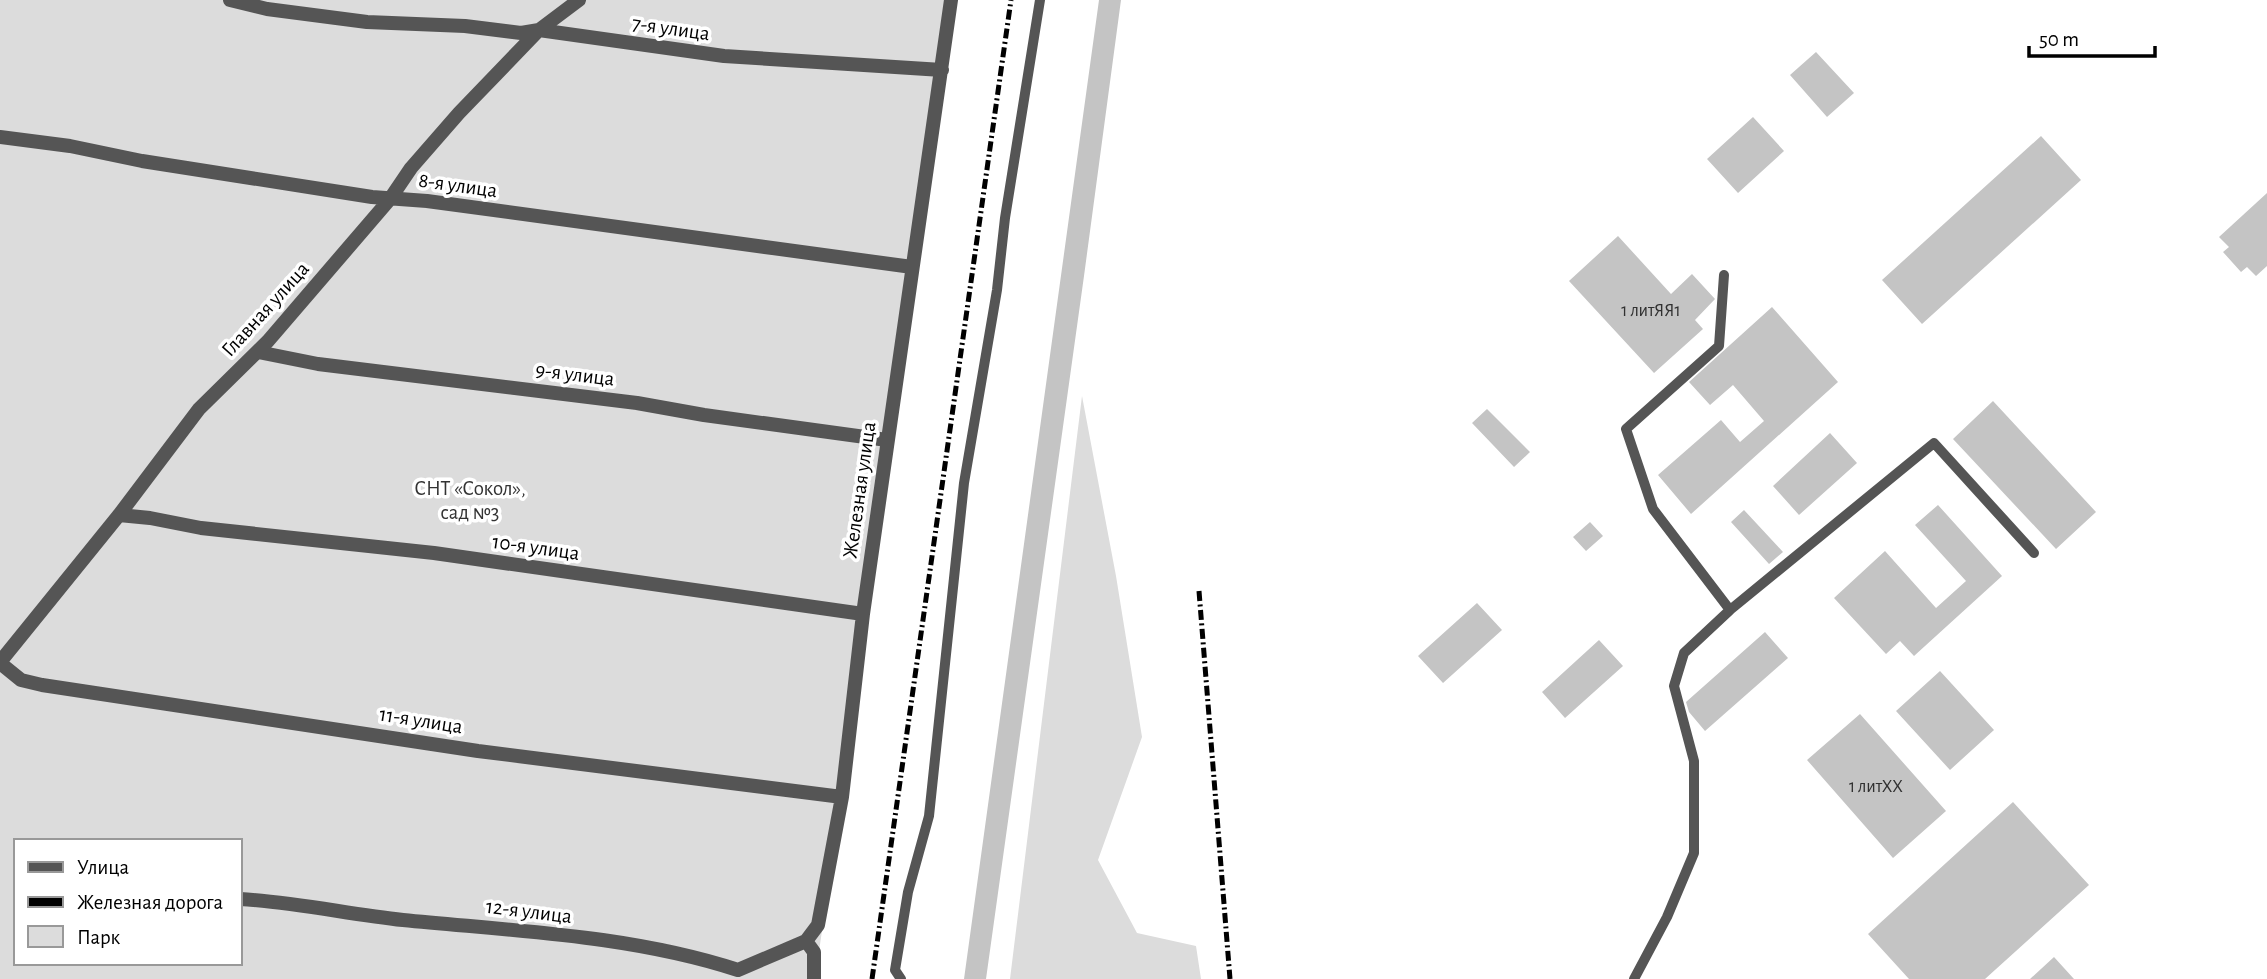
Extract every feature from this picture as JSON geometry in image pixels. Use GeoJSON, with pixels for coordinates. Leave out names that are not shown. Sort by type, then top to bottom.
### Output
{"type":"FeatureCollection","features":[{"type":"Feature","properties":{"kind":"street","name":"7-я улица"},"geometry":{"type":"LineString","coordinates":[[230,0],[267,9],[367,22],[465,26],[521,33],[538,30],[724,56],[942,70]]}},
{"type":"Feature","properties":{"kind":"street","name":"Главная улица"},"geometry":{"type":"LineString","coordinates":[[0,663],[119,515],[199,409],[258,352],[390,199],[411,168],[459,113],[538,30],[579,0]]}},
{"type":"Feature","properties":{"kind":"street","name":"Железная улица"},"geometry":{"type":"LineString","coordinates":[[806,941],[818,925],[842,797],[863,614],[951,0]]}},
{"type":"Feature","properties":{"kind":"street","name":"8-я улица"},"geometry":{"type":"LineString","coordinates":[[0,137],[70,146],[142,161],[390,199],[415,200],[912,267]]}},
{"type":"Feature","properties":{"kind":"street","name":"9-я улица"},"geometry":{"type":"LineString","coordinates":[[258,352],[318,364],[637,403],[887,440]]}},
{"type":"Feature","properties":{"kind":"street","name":"10-я улица"},"geometry":{"type":"LineString","coordinates":[[119,515],[201,528],[434,553],[863,614]]}},
{"type":"Feature","properties":{"kind":"street","name":"11-я улица"},"geometry":{"type":"LineString","coordinates":[[0,663],[21,680],[31,683],[159,704],[478,751],[842,797]]}},
{"type":"Feature","properties":{"kind":"street","name":"12-я улица"},"geometry":{"type":"LineString","coordinates":[[242,899],[633,946],[704,959],[733,975],[806,941]]}},
{"type":"Feature","properties":{"kind":"street"},"geometry":{"type":"LineString","coordinates":[[806,941],[814,952],[814,979]]}},
{"type":"Feature","properties":{"kind":"lane"},"geometry":{"type":"LineString","coordinates":[[901,979],[894,970],[908,892],[929,816],[964,484],[997,290],[1005,218],[1040,0]]}},
{"type":"Feature","properties":{"kind":"lane"},"geometry":{"type":"LineString","coordinates":[[1724,275],[1719,346],[1626,429],[1653,509],[1730,610]]}},
{"type":"Feature","properties":{"kind":"lane"},"geometry":{"type":"LineString","coordinates":[[1634,979],[1667,917],[1694,853],[1694,761],[1674,686],[1684,653],[1730,610],[1934,443],[2034,553]]}},
{"type":"Feature","properties":{"kind":"green space","name":"СНТ «Сокол», сад №3"},"geometry":{"type":"Polygon","coordinates":[[[0,0],[957,0],[815,979],[0,979],[0,0]]]}},
{"type":"Feature","properties":{"kind":"green space"},"geometry":{"type":"Polygon","coordinates":[[[1082,396],[1116,576],[1142,737],[1098,860],[1137,933],[1196,946],[1201,979],[1010,979],[1082,396]]]}},
{"type":"Feature","properties":{"kind":"building"},"geometry":{"type":"Polygon","coordinates":[[[1099,0],[1121,0],[1084,276],[986,979],[964,979],[1099,0]]]}},
{"type":"Feature","properties":{"kind":"building"},"geometry":{"type":"Polygon","coordinates":[[[1816,52],[1854,93],[1827,117],[1790,75],[1816,52]]]}},
{"type":"Feature","properties":{"kind":"building"},"geometry":{"type":"Polygon","coordinates":[[[1753,117],[1784,151],[1738,193],[1707,159],[1753,117]]]}},
{"type":"Feature","properties":{"kind":"building"},"geometry":{"type":"Polygon","coordinates":[[[2041,136],[2081,180],[1922,324],[1882,280],[2041,136]]]}},
{"type":"Feature","properties":{"kind":"building"},"geometry":{"type":"Polygon","coordinates":[[[2267,193],[2267,266],[2256,276],[2247,267],[2241,272],[2223,252],[2229,247],[2219,237],[2267,193]]]}},
{"type":"Feature","properties":{"kind":"building"},"geometry":{"type":"Polygon","coordinates":[[[1618,236],[1671,294],[1692,274],[1715,299],[1695,320],[1703,329],[1654,373],[1569,281],[1618,236]]]}},
{"type":"Feature","properties":{"kind":"building"},"geometry":{"type":"Polygon","coordinates":[[[1772,307],[1838,382],[1691,514],[1658,475],[1721,420],[1740,442],[1764,421],[1733,385],[1710,405],[1689,382],[1772,307]]]}},
{"type":"Feature","properties":{"kind":"building"},"geometry":{"type":"Polygon","coordinates":[[[1993,401],[2096,512],[2056,549],[1953,439],[1993,401]]]}},
{"type":"Feature","properties":{"kind":"building"},"geometry":{"type":"Polygon","coordinates":[[[1487,409],[1530,452],[1514,467],[1472,423],[1487,409]]]}},
{"type":"Feature","properties":{"kind":"building"},"geometry":{"type":"Polygon","coordinates":[[[1830,433],[1857,463],[1799,515],[1773,486],[1830,433]]]}},
{"type":"Feature","properties":{"kind":"building"},"geometry":{"type":"Polygon","coordinates":[[[1938,505],[2002,576],[1914,656],[1900,641],[1886,654],[1834,598],[1885,551],[1936,608],[1966,581],[1915,525],[1938,505]]]}},
{"type":"Feature","properties":{"kind":"building"},"geometry":{"type":"Polygon","coordinates":[[[1744,510],[1783,552],[1769,564],[1731,522],[1744,510]]]}},
{"type":"Feature","properties":{"kind":"building"},"geometry":{"type":"Polygon","coordinates":[[[1590,522],[1603,536],[1586,551],[1573,537],[1590,522]]]}},
{"type":"Feature","properties":{"kind":"building"},"geometry":{"type":"Polygon","coordinates":[[[1477,603],[1502,630],[1443,683],[1418,656],[1477,603]]]}},
{"type":"Feature","properties":{"kind":"building"},"geometry":{"type":"Polygon","coordinates":[[[1765,632],[1788,658],[1705,731],[1689,712],[1686,702],[1765,632]]]}},
{"type":"Feature","properties":{"kind":"building"},"geometry":{"type":"Polygon","coordinates":[[[1599,640],[1623,666],[1565,718],[1542,692],[1599,640]]]}},
{"type":"Feature","properties":{"kind":"building"},"geometry":{"type":"Polygon","coordinates":[[[1940,671],[1994,730],[1950,770],[1896,711],[1940,671]]]}},
{"type":"Feature","properties":{"kind":"building"},"geometry":{"type":"Polygon","coordinates":[[[1860,714],[1946,811],[1893,858],[1807,760],[1860,714]]]}},
{"type":"Feature","properties":{"kind":"building"},"geometry":{"type":"Polygon","coordinates":[[[2013,802],[2089,885],[1985,979],[1909,979],[1868,934],[2013,802]]]}},
{"type":"Feature","properties":{"kind":"building"},"geometry":{"type":"Polygon","coordinates":[[[2054,957],[2074,979],[2030,979],[2054,957]]]}},
{"type":"Feature","properties":{"kind":"railway"},"geometry":{"type":"LineString","coordinates":[[872,979],[1011,0]]}},
{"type":"Feature","properties":{"kind":"railway"},"geometry":{"type":"LineString","coordinates":[[1199,591],[1230,979]]}}]}
